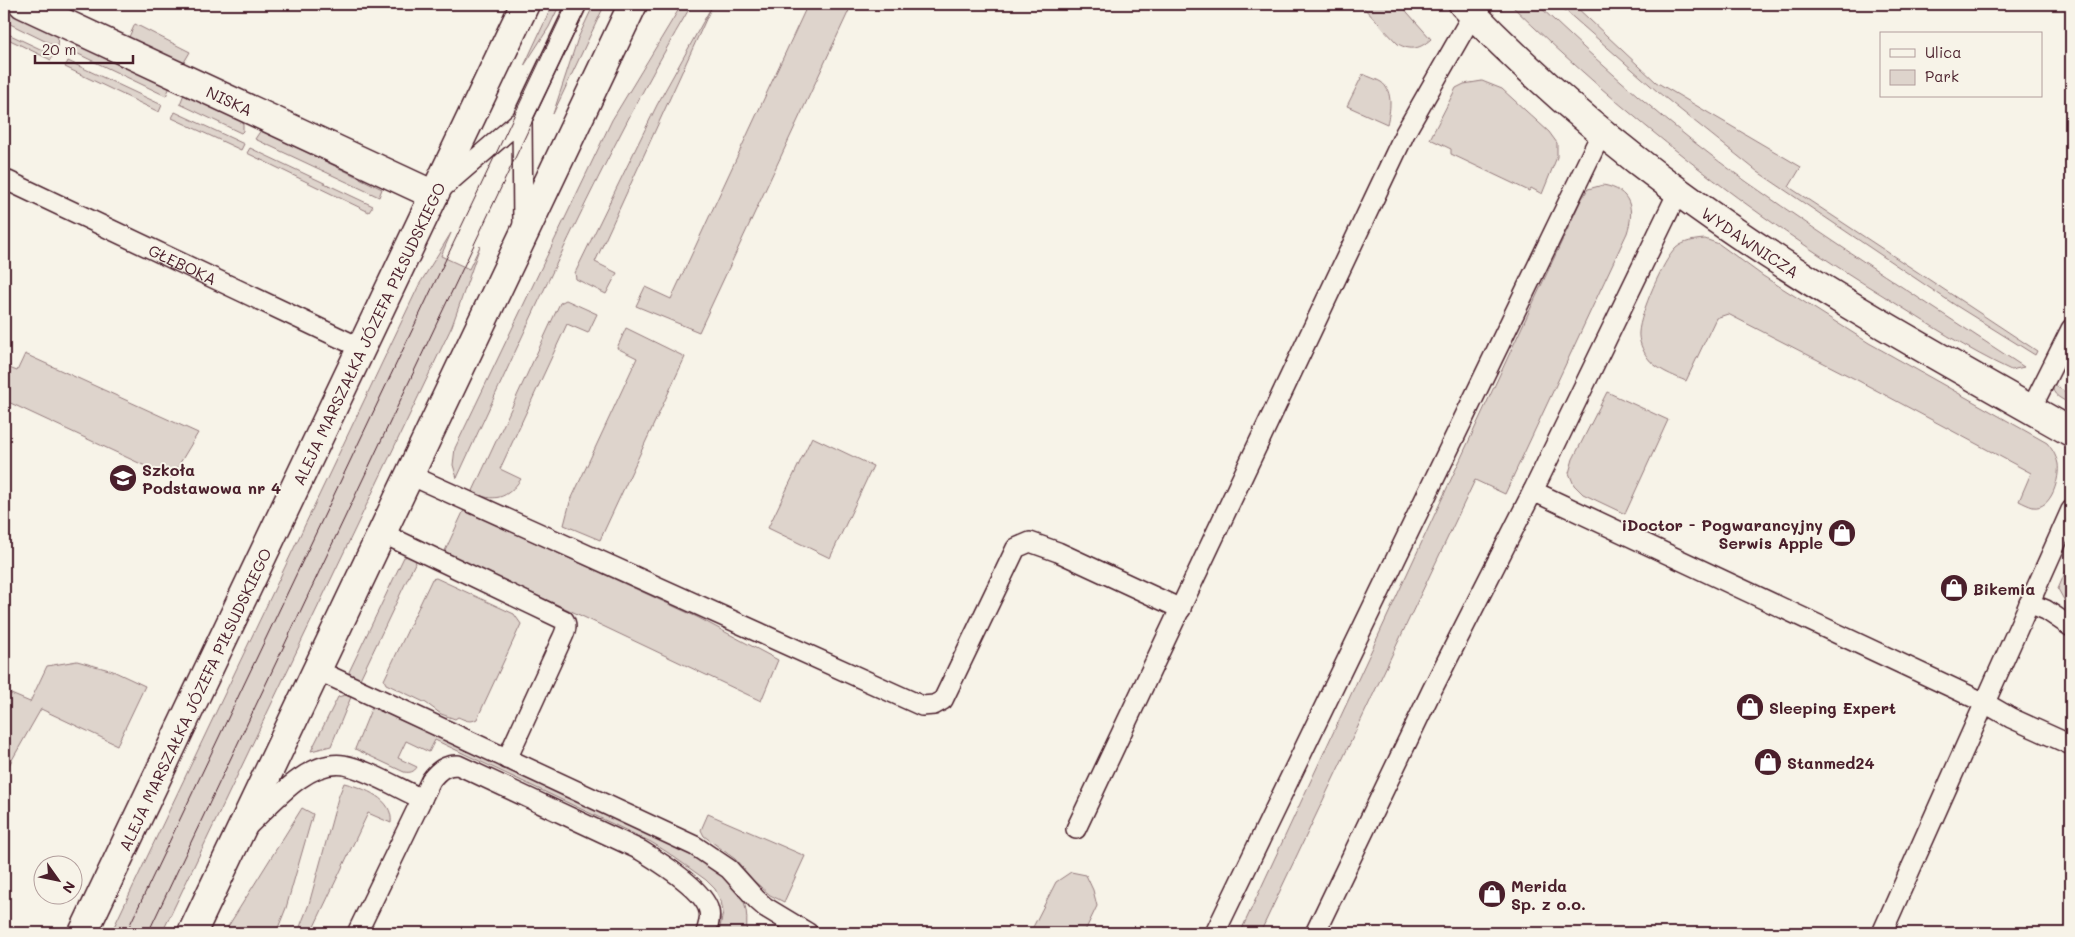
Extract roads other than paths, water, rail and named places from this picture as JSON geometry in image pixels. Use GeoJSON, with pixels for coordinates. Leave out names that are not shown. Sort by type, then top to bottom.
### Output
{"type":"FeatureCollection","features":[{"type":"Feature","properties":{"kind":"main road","name":"NISKA"},"geometry":{"type":"LineString","coordinates":[[24,4],[434,195]]}},
{"type":"Feature","properties":{"kind":"main road","name":"ALEJA MARSZAŁKA JÓZEFA PIŁSUDSKIEGO"},"geometry":{"type":"LineString","coordinates":[[83,933],[525,4]]}},
{"type":"Feature","properties":{"kind":"main road"},"geometry":{"type":"LineString","coordinates":[[192,933],[633,4]]}},
{"type":"Feature","properties":{"kind":"main road","name":"WYDAWNICZA"},"geometry":{"type":"LineString","coordinates":[[1468,9],[1536,75],[1602,132],[1678,192],[1778,260],[2071,432]]}},
{"type":"Feature","properties":{"kind":"lane"},"geometry":{"type":"LineString","coordinates":[[434,195],[522,119],[577,4]]}},
{"type":"Feature","properties":{"kind":"lane"},"geometry":{"type":"LineString","coordinates":[[1076,829],[1406,133],[1468,9]]}},
{"type":"Feature","properties":{"kind":"lane"},"geometry":{"type":"LineString","coordinates":[[522,119],[523,238]]}},
{"type":"Feature","properties":{"kind":"lane"},"geometry":{"type":"LineString","coordinates":[[1215,933],[1602,132]]}},
{"type":"Feature","properties":{"kind":"lane","name":"GŁĘBOKA"},"geometry":{"type":"LineString","coordinates":[[4,179],[361,348]]}},
{"type":"Feature","properties":{"kind":"lane"},"geometry":{"type":"LineString","coordinates":[[1315,933],[1432,690],[1533,491],[1678,192]]}},
{"type":"Feature","properties":{"kind":"lane"},"geometry":{"type":"LineString","coordinates":[[2031,409],[2071,329]]}},
{"type":"Feature","properties":{"kind":"lane"},"geometry":{"type":"LineString","coordinates":[[410,475],[922,706],[934,705],[943,700],[1016,548],[1030,542],[1058,552],[1181,608]]}},
{"type":"Feature","properties":{"kind":"lane"},"geometry":{"type":"LineString","coordinates":[[1533,491],[2071,745]]}},
{"type":"Feature","properties":{"kind":"lane"},"geometry":{"type":"LineString","coordinates":[[1883,933],[2071,510]]}},
{"type":"Feature","properties":{"kind":"lane"},"geometry":{"type":"LineString","coordinates":[[382,533],[564,620],[566,623],[560,643],[507,759]]}},
{"type":"Feature","properties":{"kind":"lane"},"geometry":{"type":"LineString","coordinates":[[2029,603],[2046,610],[2071,627]]}},
{"type":"Feature","properties":{"kind":"lane"},"geometry":{"type":"LineString","coordinates":[[317,670],[708,853],[729,868],[757,900],[777,915],[808,933]]}},
{"type":"Feature","properties":{"kind":"lane"},"geometry":{"type":"LineString","coordinates":[[240,833],[300,778],[326,766],[337,764],[355,768],[422,799]]}},
{"type":"Feature","properties":{"kind":"lane"},"geometry":{"type":"LineString","coordinates":[[357,933],[431,780],[438,771],[448,765],[468,768],[652,858],[676,875],[703,899],[709,909],[710,920],[706,933]]}},
{"type":"Feature","properties":{"kind":"tram line"},"geometry":{"type":"LineString","coordinates":[[126,933],[567,4]]}},
{"type":"Feature","properties":{"kind":"tram line"},"geometry":{"type":"LineString","coordinates":[[148,933],[588,4]]}},
{"type":"Feature","properties":{"kind":"place","name":"Szkoła Podstawowa nr 4"},"geometry":{"type":"Point","coordinates":[123,478]}},
{"type":"Feature","properties":{"kind":"place","name":"iDoctor - Pogwarancyjny Serwis Apple"},"geometry":{"type":"Point","coordinates":[1842,533]}},
{"type":"Feature","properties":{"kind":"place","name":"Bikemia"},"geometry":{"type":"Point","coordinates":[1954,588]}},
{"type":"Feature","properties":{"kind":"place","name":"Sleeping Expert"},"geometry":{"type":"Point","coordinates":[1750,707]}},
{"type":"Feature","properties":{"kind":"place","name":"Stanmed24"},"geometry":{"type":"Point","coordinates":[1768,762]}},
{"type":"Feature","properties":{"kind":"place","name":"Merida Sp. z o.o."},"geometry":{"type":"Point","coordinates":[1492,894]}}]}
